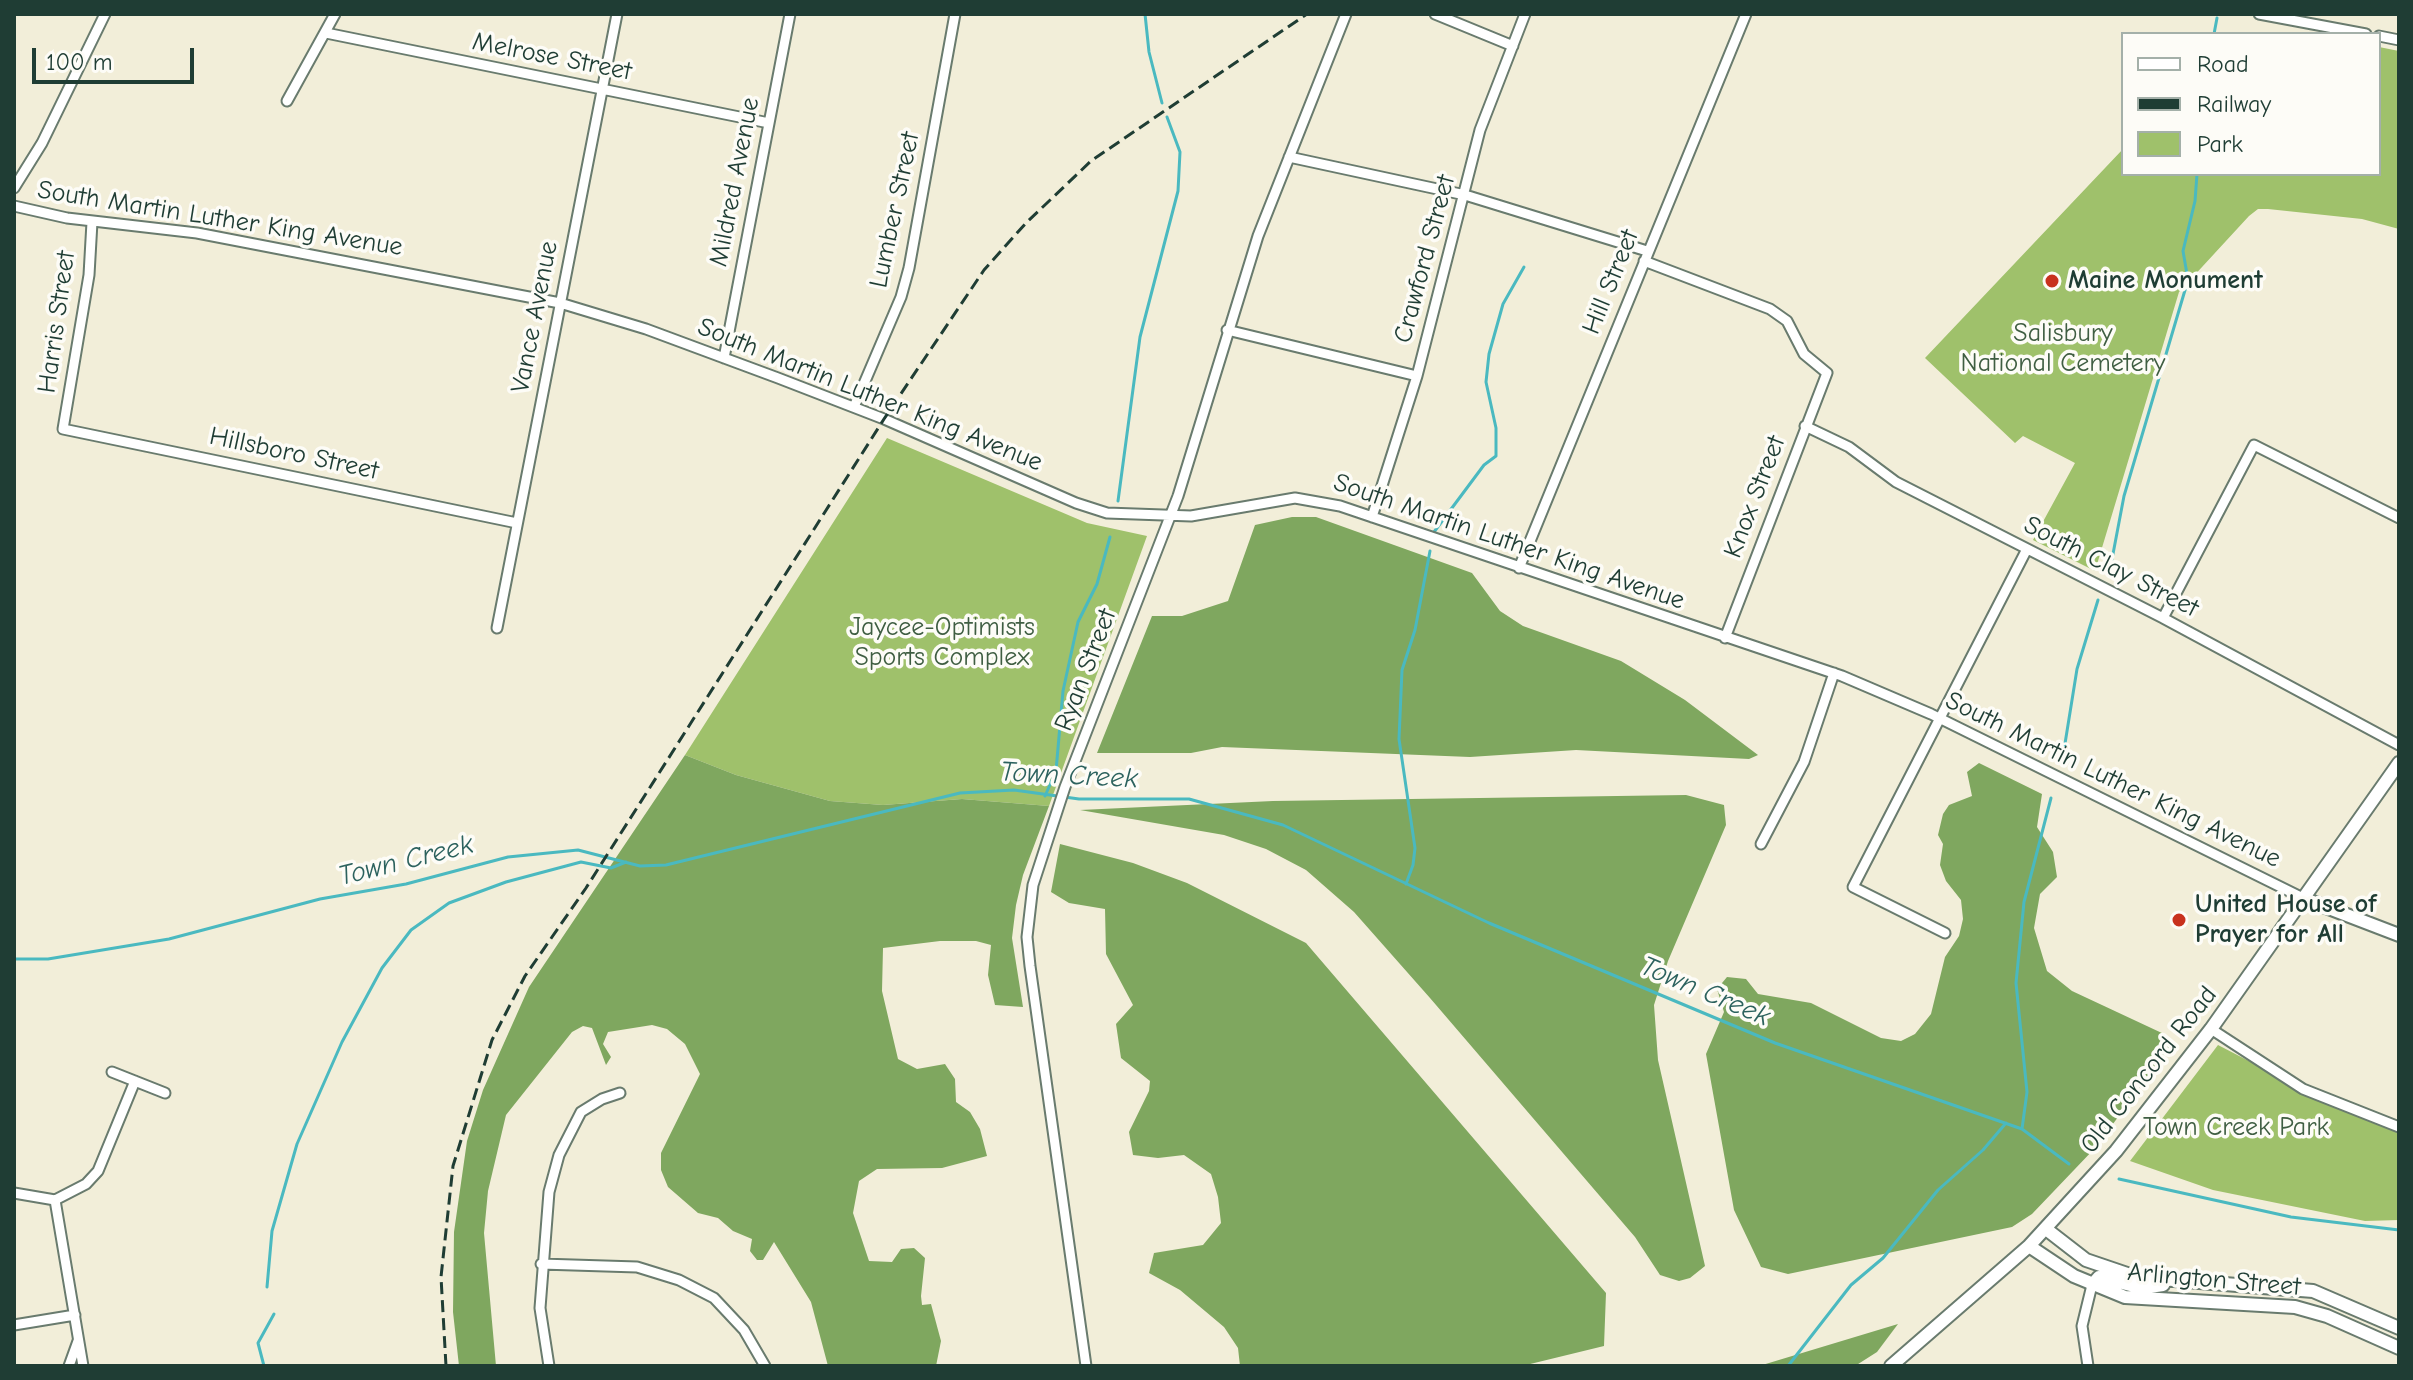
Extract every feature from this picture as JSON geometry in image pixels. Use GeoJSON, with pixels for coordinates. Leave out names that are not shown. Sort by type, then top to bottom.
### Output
{"type":"FeatureCollection","features":[{"type":"Feature","properties":{"kind":"street"},"geometry":{"type":"LineString","coordinates":[[14,188],[42,143],[105,14]]}},
{"type":"Feature","properties":{"kind":"street"},"geometry":{"type":"LineString","coordinates":[[287,101],[335,14]]}},
{"type":"Feature","properties":{"kind":"street","name":"Vance Avenue"},"geometry":{"type":"LineString","coordinates":[[497,628],[617,14]]}},
{"type":"Feature","properties":{"kind":"street","name":"Mildred Avenue"},"geometry":{"type":"LineString","coordinates":[[724,358],[790,14]]}},
{"type":"Feature","properties":{"kind":"street","name":"Lumber Street"},"geometry":{"type":"LineString","coordinates":[[854,407],[901,297],[909,268],[955,14]]}},
{"type":"Feature","properties":{"kind":"street","name":"Ryan Street"},"geometry":{"type":"LineString","coordinates":[[1086,1366],[1027,937],[1033,885],[1065,787],[1169,517],[1258,236],[1346,14]]}},
{"type":"Feature","properties":{"kind":"street"},"geometry":{"type":"LineString","coordinates":[[1435,14],[1513,46]]}},
{"type":"Feature","properties":{"kind":"street","name":"Crawford Street"},"geometry":{"type":"LineString","coordinates":[[1372,517],[1417,376],[1480,130],[1525,14]]}},
{"type":"Feature","properties":{"kind":"street","name":"Hill Street"},"geometry":{"type":"LineString","coordinates":[[1519,568],[1746,14]]}},
{"type":"Feature","properties":{"kind":"street"},"geometry":{"type":"LineString","coordinates":[[2259,14],[2355,32]]}},
{"type":"Feature","properties":{"kind":"street"},"geometry":{"type":"LineString","coordinates":[[2327,27],[2329,14]]}},
{"type":"Feature","properties":{"kind":"street","name":"Melrose Street"},"geometry":{"type":"LineString","coordinates":[[326,33],[769,123]]}},
{"type":"Feature","properties":{"kind":"street"},"geometry":{"type":"LineString","coordinates":[[1289,157],[1465,195],[1645,256]]}},
{"type":"Feature","properties":{"kind":"street","name":"South Martin Luther King Avenue"},"geometry":{"type":"LineString","coordinates":[[14,206],[92,222],[197,233],[560,303],[724,358],[854,407],[1084,507],[1114,514],[1169,517],[1209,514],[1295,498],[1320,501],[1834,673],[1941,719],[2305,899],[2399,935]]}},
{"type":"Feature","properties":{"kind":"street","name":"Harris Street"},"geometry":{"type":"LineString","coordinates":[[63,429],[89,275],[92,222]]}},
{"type":"Feature","properties":{"kind":"street","name":"Knox Street"},"geometry":{"type":"LineString","coordinates":[[1645,256],[1770,309],[1787,321],[1804,354],[1827,373],[1725,638]]}},
{"type":"Feature","properties":{"kind":"street"},"geometry":{"type":"LineString","coordinates":[[1227,330],[1417,376]]}},
{"type":"Feature","properties":{"kind":"street","name":"South Clay Street"},"geometry":{"type":"LineString","coordinates":[[1805,426],[1849,447],[1896,482],[2163,618],[2399,745]]}},
{"type":"Feature","properties":{"kind":"street","name":"Hillsboro Street"},"geometry":{"type":"LineString","coordinates":[[63,429],[517,523]]}},
{"type":"Feature","properties":{"kind":"street"},"geometry":{"type":"LineString","coordinates":[[2163,618],[2254,445],[2399,518]]}},
{"type":"Feature","properties":{"kind":"street"},"geometry":{"type":"LineString","coordinates":[[1945,933],[1853,887],[2027,549]]}},
{"type":"Feature","properties":{"kind":"street"},"geometry":{"type":"LineString","coordinates":[[1761,844],[1804,762],[1834,673]]}},
{"type":"Feature","properties":{"kind":"street","name":"Old Concord Road"},"geometry":{"type":"LineString","coordinates":[[1891,1366],[2029,1246],[2125,1139],[2211,1029],[2399,763]]}},
{"type":"Feature","properties":{"kind":"street"},"geometry":{"type":"LineString","coordinates":[[2211,1029],[2303,1089],[2399,1127]]}},
{"type":"Feature","properties":{"kind":"street"},"geometry":{"type":"LineString","coordinates":[[112,1072],[165,1093]]}},
{"type":"Feature","properties":{"kind":"street"},"geometry":{"type":"LineString","coordinates":[[14,1193],[55,1200],[86,1184],[98,1171],[135,1081]]}},
{"type":"Feature","properties":{"kind":"street"},"geometry":{"type":"LineString","coordinates":[[549,1366],[540,1308],[541,1264],[549,1192],[570,1129],[581,1112],[602,1099],[620,1093]]}},
{"type":"Feature","properties":{"kind":"street"},"geometry":{"type":"LineString","coordinates":[[55,1200],[83,1366]]}},
{"type":"Feature","properties":{"kind":"street","name":"Arlington Street"},"geometry":{"type":"LineString","coordinates":[[2046,1229],[2069,1250],[2108,1270],[2136,1277],[2259,1284],[2313,1291],[2399,1328]]}},
{"type":"Feature","properties":{"kind":"street","name":"Arlington Street"},"geometry":{"type":"LineString","coordinates":[[2029,1246],[2092,1285],[2125,1297],[2295,1307],[2327,1316],[2399,1348]]}},
{"type":"Feature","properties":{"kind":"street"},"geometry":{"type":"LineString","coordinates":[[541,1264],[637,1267],[679,1280],[714,1298],[744,1330],[765,1366]]}},
{"type":"Feature","properties":{"kind":"street"},"geometry":{"type":"LineString","coordinates":[[2088,1366],[2082,1326],[2092,1285],[2099,1277],[2142,1288],[2194,1282]]}},
{"type":"Feature","properties":{"kind":"street"},"geometry":{"type":"LineString","coordinates":[[14,1325],[75,1315]]}},
{"type":"Feature","properties":{"kind":"street"},"geometry":{"type":"LineString","coordinates":[[69,1366],[78,1341]]}},
{"type":"Feature","properties":{"kind":"green space","name":"Salisbury National Cemetery"},"geometry":{"type":"Polygon","coordinates":[[[2381,47],[2399,51],[2399,229],[2362,219],[2258,209],[2179,292],[2095,571],[2033,540],[2075,463],[2023,436],[2015,443],[1925,358],[2121,151],[2121,176],[2381,176],[2381,47]]]}},
{"type":"Feature","properties":{"kind":"green space","name":"Jaycee-Optimists Sports Complex"},"geometry":{"type":"Polygon","coordinates":[[[887,438],[1087,523],[1147,536],[1049,806],[962,799],[883,805],[830,801],[736,775],[685,755],[887,438]]]}},
{"type":"Feature","properties":{"kind":"green space"},"geometry":{"type":"Polygon","coordinates":[[[1292,517],[1316,517],[1472,573],[1500,611],[1523,626],[1621,661],[1685,700],[1758,755],[1749,759],[1576,750],[1470,757],[1222,747],[1191,753],[1097,753],[1152,616],[1182,616],[1228,601],[1255,525],[1292,517]]]}},
{"type":"Feature","properties":{"kind":"green space"},"geometry":{"type":"Polygon","coordinates":[[[685,755],[736,775],[830,801],[883,805],[962,799],[1049,806],[1023,875],[1016,905],[1012,938],[1023,1007],[995,1005],[988,975],[991,945],[976,941],[940,941],[883,948],[882,991],[898,1059],[917,1069],[945,1064],[955,1079],[956,1102],[970,1112],[980,1129],[987,1156],[942,1168],[877,1169],[859,1181],[853,1213],[869,1261],[892,1262],[901,1249],[914,1248],[925,1258],[921,1296],[922,1305],[931,1304],[941,1341],[936,1366],[828,1366],[811,1302],[774,1242],[763,1260],[757,1260],[750,1251],[752,1239],[733,1231],[718,1218],[698,1213],[668,1187],[661,1170],[661,1153],[700,1074],[685,1044],[667,1029],[652,1025],[608,1032],[603,1044],[611,1057],[606,1065],[592,1028],[583,1026],[572,1032],[506,1115],[488,1191],[484,1233],[496,1366],[459,1366],[453,1312],[454,1232],[467,1141],[483,1090],[529,987],[685,755]]]}},
{"type":"Feature","properties":{"kind":"green space"},"geometry":{"type":"Polygon","coordinates":[[[1979,763],[2042,794],[2037,827],[2053,852],[2057,877],[2040,894],[2034,928],[2047,971],[2072,991],[2164,1034],[2174,1042],[2095,1148],[2032,1214],[2012,1227],[1788,1274],[1761,1267],[1734,1210],[1706,1054],[1724,1012],[1717,989],[1727,977],[1746,979],[1758,994],[1811,1003],[1881,1038],[1901,1041],[1915,1034],[1931,1014],[1945,957],[1959,936],[1963,919],[1961,900],[1946,881],[1940,865],[1943,844],[1938,835],[1943,814],[1949,805],[1972,796],[1967,772],[1979,763]]]}},
{"type":"Feature","properties":{"kind":"green space"},"geometry":{"type":"Polygon","coordinates":[[[1686,795],[1724,805],[1726,825],[1668,961],[1654,1005],[1658,1060],[1705,1266],[1690,1278],[1679,1281],[1660,1275],[1635,1237],[1430,998],[1354,912],[1306,870],[1266,849],[1224,835],[1080,810],[1273,801],[1686,795]]]}},
{"type":"Feature","properties":{"kind":"green space"},"geometry":{"type":"Polygon","coordinates":[[[1060,844],[1133,863],[1187,883],[1306,943],[1606,1293],[1604,1346],[1522,1366],[1240,1366],[1238,1348],[1224,1327],[1180,1290],[1149,1273],[1154,1253],[1203,1245],[1221,1223],[1218,1197],[1211,1174],[1184,1155],[1158,1158],[1133,1155],[1129,1132],[1149,1091],[1150,1081],[1121,1058],[1116,1024],[1133,1005],[1106,954],[1105,909],[1069,903],[1051,892],[1060,844]]]}},
{"type":"Feature","properties":{"kind":"green space","name":"Town Creek Park"},"geometry":{"type":"Polygon","coordinates":[[[2218,1045],[2303,1089],[2399,1127],[2399,1220],[2365,1221],[2213,1190],[2130,1161],[2218,1045]]]}},
{"type":"Feature","properties":{"kind":"green space"},"geometry":{"type":"Polygon","coordinates":[[[1898,1324],[1877,1352],[1855,1366],[1759,1366],[1898,1324]]]}},
{"type":"Feature","properties":{"kind":"waterway"},"geometry":{"type":"LineString","coordinates":[[1145,14],[1149,52],[1162,103]]}},
{"type":"Feature","properties":{"kind":"waterway"},"geometry":{"type":"LineString","coordinates":[[2214,32],[2217,18]]}},
{"type":"Feature","properties":{"kind":"waterway"},"geometry":{"type":"LineString","coordinates":[[1118,501],[1140,337],[1178,191],[1180,152],[1167,117]]}},
{"type":"Feature","properties":{"kind":"waterway"},"geometry":{"type":"LineString","coordinates":[[2109,575],[2124,496],[2188,280],[2183,251],[2195,201],[2197,176]]}},
{"type":"Feature","properties":{"kind":"waterway"},"geometry":{"type":"LineString","coordinates":[[1434,532],[1484,465],[1496,456],[1496,428],[1486,382],[1489,354],[1503,304],[1524,267]]}},
{"type":"Feature","properties":{"kind":"waterway"},"geometry":{"type":"LineString","coordinates":[[1045,796],[1056,771],[1063,691],[1078,622],[1097,584],[1110,537]]}},
{"type":"Feature","properties":{"kind":"waterway"},"geometry":{"type":"LineString","coordinates":[[1406,884],[1415,848],[1399,739],[1402,670],[1415,630],[1430,551]]}},
{"type":"Feature","properties":{"kind":"waterway"},"geometry":{"type":"LineString","coordinates":[[2063,756],[2077,669],[2098,600]]}},
{"type":"Feature","properties":{"kind":"waterway","name":"Town Creek"},"geometry":{"type":"LineString","coordinates":[[14,959],[48,959],[169,939],[320,899],[406,884],[508,857],[578,850],[640,866],[666,865],[960,793],[1014,790],[1079,799],[1189,799],[1283,825],[1489,923],[1775,1043],[2022,1129],[2069,1164]]}},
{"type":"Feature","properties":{"kind":"waterway"},"geometry":{"type":"LineString","coordinates":[[2022,1129],[2027,1092],[2016,983],[2024,902],[2051,798]]}},
{"type":"Feature","properties":{"kind":"waterway"},"geometry":{"type":"LineString","coordinates":[[267,1287],[272,1231],[297,1144],[342,1042],[382,968],[411,930],[449,903],[506,882],[581,862],[611,868],[626,862]]}},
{"type":"Feature","properties":{"kind":"waterway"},"geometry":{"type":"LineString","coordinates":[[1788,1366],[1851,1285],[1883,1258],[1938,1190],[1983,1150],[2006,1123]]}},
{"type":"Feature","properties":{"kind":"waterway","name":"Town Creek"},"geometry":{"type":"LineString","coordinates":[[2119,1179],[2291,1217],[2399,1230]]}},
{"type":"Feature","properties":{"kind":"waterway"},"geometry":{"type":"LineString","coordinates":[[264,1366],[258,1343],[274,1314]]}},
{"type":"Feature","properties":{"kind":"railway"},"geometry":{"type":"LineString","coordinates":[[446,1366],[441,1277],[453,1166],[492,1040],[525,976],[586,888],[884,419],[984,270],[1026,223],[1091,161],[1307,14]]}},
{"type":"Feature","properties":{"kind":"place","name":"Maine Monument"},"geometry":{"type":"Point","coordinates":[2052,281]}},
{"type":"Feature","properties":{"kind":"place","name":"United House of Prayer for All"},"geometry":{"type":"Point","coordinates":[2179,920]}}]}
